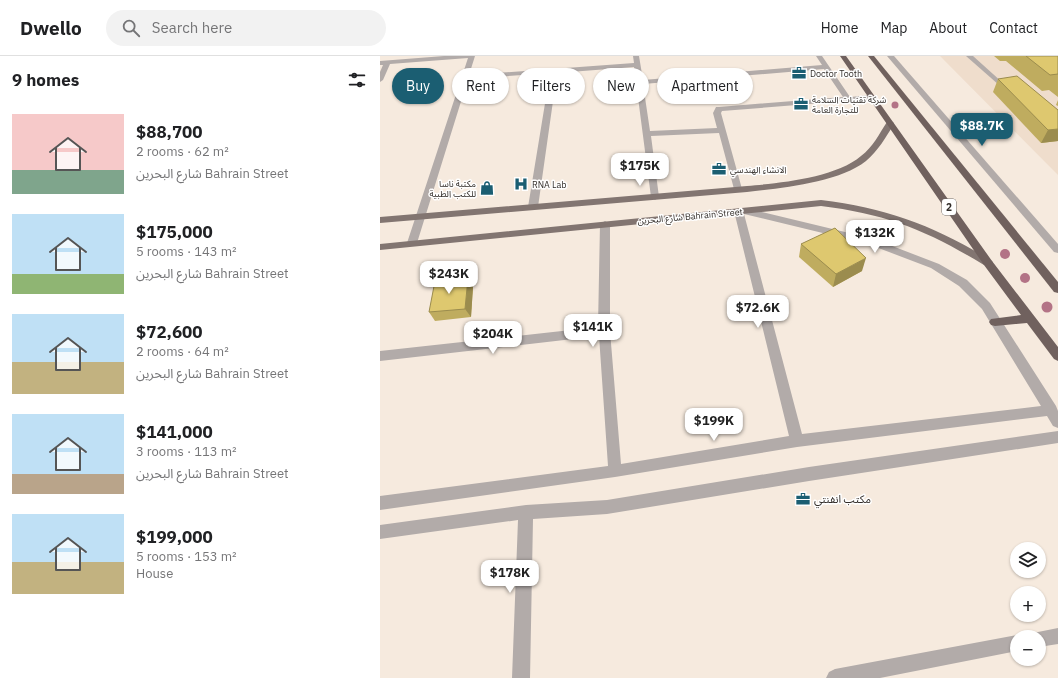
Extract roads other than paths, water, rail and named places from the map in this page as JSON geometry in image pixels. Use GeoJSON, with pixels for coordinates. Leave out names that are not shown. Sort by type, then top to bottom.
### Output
{"type":"FeatureCollection","features":[{"type":"Feature","properties":{"kind":"highway","name":"2"},"geometry":{"type":"LineString","coordinates":[[843,56],[988,263],[1058,356]]}},
{"type":"Feature","properties":{"kind":"highway"},"geometry":{"type":"LineString","coordinates":[[872,56],[1058,288]]}},
{"type":"Feature","properties":{"kind":"highway"},"geometry":{"type":"LineString","coordinates":[[995,322],[1030,318]]}},
{"type":"Feature","properties":{"kind":"main road"},"geometry":{"type":"LineString","coordinates":[[380,220],[655,197],[802,182],[831,174],[854,165],[866,157],[876,147],[890,124]]}},
{"type":"Feature","properties":{"kind":"main road","name":"شارع البحرين Bahrain Street"},"geometry":{"type":"LineString","coordinates":[[380,247],[820,203],[872,211],[918,226],[968,250],[988,263]]}},
{"type":"Feature","properties":{"kind":"street"},"geometry":{"type":"LineString","coordinates":[[380,63],[469,56]]}},
{"type":"Feature","properties":{"kind":"street"},"geometry":{"type":"LineString","coordinates":[[468,68],[472,56]]}},
{"type":"Feature","properties":{"kind":"street"},"geometry":{"type":"LineString","coordinates":[[636,56],[638,68]]}},
{"type":"Feature","properties":{"kind":"street"},"geometry":{"type":"LineString","coordinates":[[819,56],[848,99]]}},
{"type":"Feature","properties":{"kind":"street"},"geometry":{"type":"LineString","coordinates":[[890,56],[1058,250]]}},
{"type":"Feature","properties":{"kind":"street"},"geometry":{"type":"LineString","coordinates":[[969,56],[1001,84]]}},
{"type":"Feature","properties":{"kind":"street"},"geometry":{"type":"LineString","coordinates":[[380,80],[388,62]]}},
{"type":"Feature","properties":{"kind":"street"},"geometry":{"type":"LineString","coordinates":[[585,69],[637,65]]}},
{"type":"Feature","properties":{"kind":"street"},"geometry":{"type":"LineString","coordinates":[[649,81],[826,67]]}},
{"type":"Feature","properties":{"kind":"street"},"geometry":{"type":"LineString","coordinates":[[738,189],[717,112],[719,109],[872,97]]}},
{"type":"Feature","properties":{"kind":"street"},"geometry":{"type":"LineString","coordinates":[[412,243],[456,104]]}},
{"type":"Feature","properties":{"kind":"street"},"geometry":{"type":"LineString","coordinates":[[533,207],[549,104]]}},
{"type":"Feature","properties":{"kind":"street"},"geometry":{"type":"LineString","coordinates":[[643,104],[655,197]]}},
{"type":"Feature","properties":{"kind":"street"},"geometry":{"type":"LineString","coordinates":[[647,134],[722,130]]}},
{"type":"Feature","properties":{"kind":"street"},"geometry":{"type":"LineString","coordinates":[[380,503],[615,471],[797,442],[1055,416],[986,306],[975,294],[954,277],[935,266],[871,240],[742,211],[797,442]]}},
{"type":"Feature","properties":{"kind":"street"},"geometry":{"type":"LineString","coordinates":[[605,224],[604,331],[615,471]]}},
{"type":"Feature","properties":{"kind":"street"},"geometry":{"type":"LineString","coordinates":[[380,356],[604,331]]}},
{"type":"Feature","properties":{"kind":"street"},"geometry":{"type":"LineString","coordinates":[[380,532],[526,512],[607,507],[801,475],[1058,437]]}},
{"type":"Feature","properties":{"kind":"street"},"geometry":{"type":"LineString","coordinates":[[521,678],[526,512]]}},
{"type":"Feature","properties":{"kind":"street"},"geometry":{"type":"LineString","coordinates":[[1046,638],[1058,636]]}},
{"type":"Feature","properties":{"kind":"street"},"geometry":{"type":"LineString","coordinates":[[835,678],[1010,644]]}},
{"type":"Feature","properties":{"kind":"place","name":"Doctor Tooth"},"geometry":{"type":"Point","coordinates":[799,73]}},
{"type":"Feature","properties":{"kind":"place","name":"شركة تقنيات السلامة للتجارة العامة"},"geometry":{"type":"Point","coordinates":[801,104]}},
{"type":"Feature","properties":{"kind":"place","name":"الانشاء الهندسي"},"geometry":{"type":"Point","coordinates":[719,169]}},
{"type":"Feature","properties":{"kind":"place","name":"RNA Lab"},"geometry":{"type":"Point","coordinates":[521,184]}},
{"type":"Feature","properties":{"kind":"place","name":"مكتبة ناسا للكتب الطبية"},"geometry":{"type":"Point","coordinates":[487,188]}},
{"type":"Feature","properties":{"kind":"place","name":"مكتب انفنتي"},"geometry":{"type":"Point","coordinates":[803,499]}}]}
